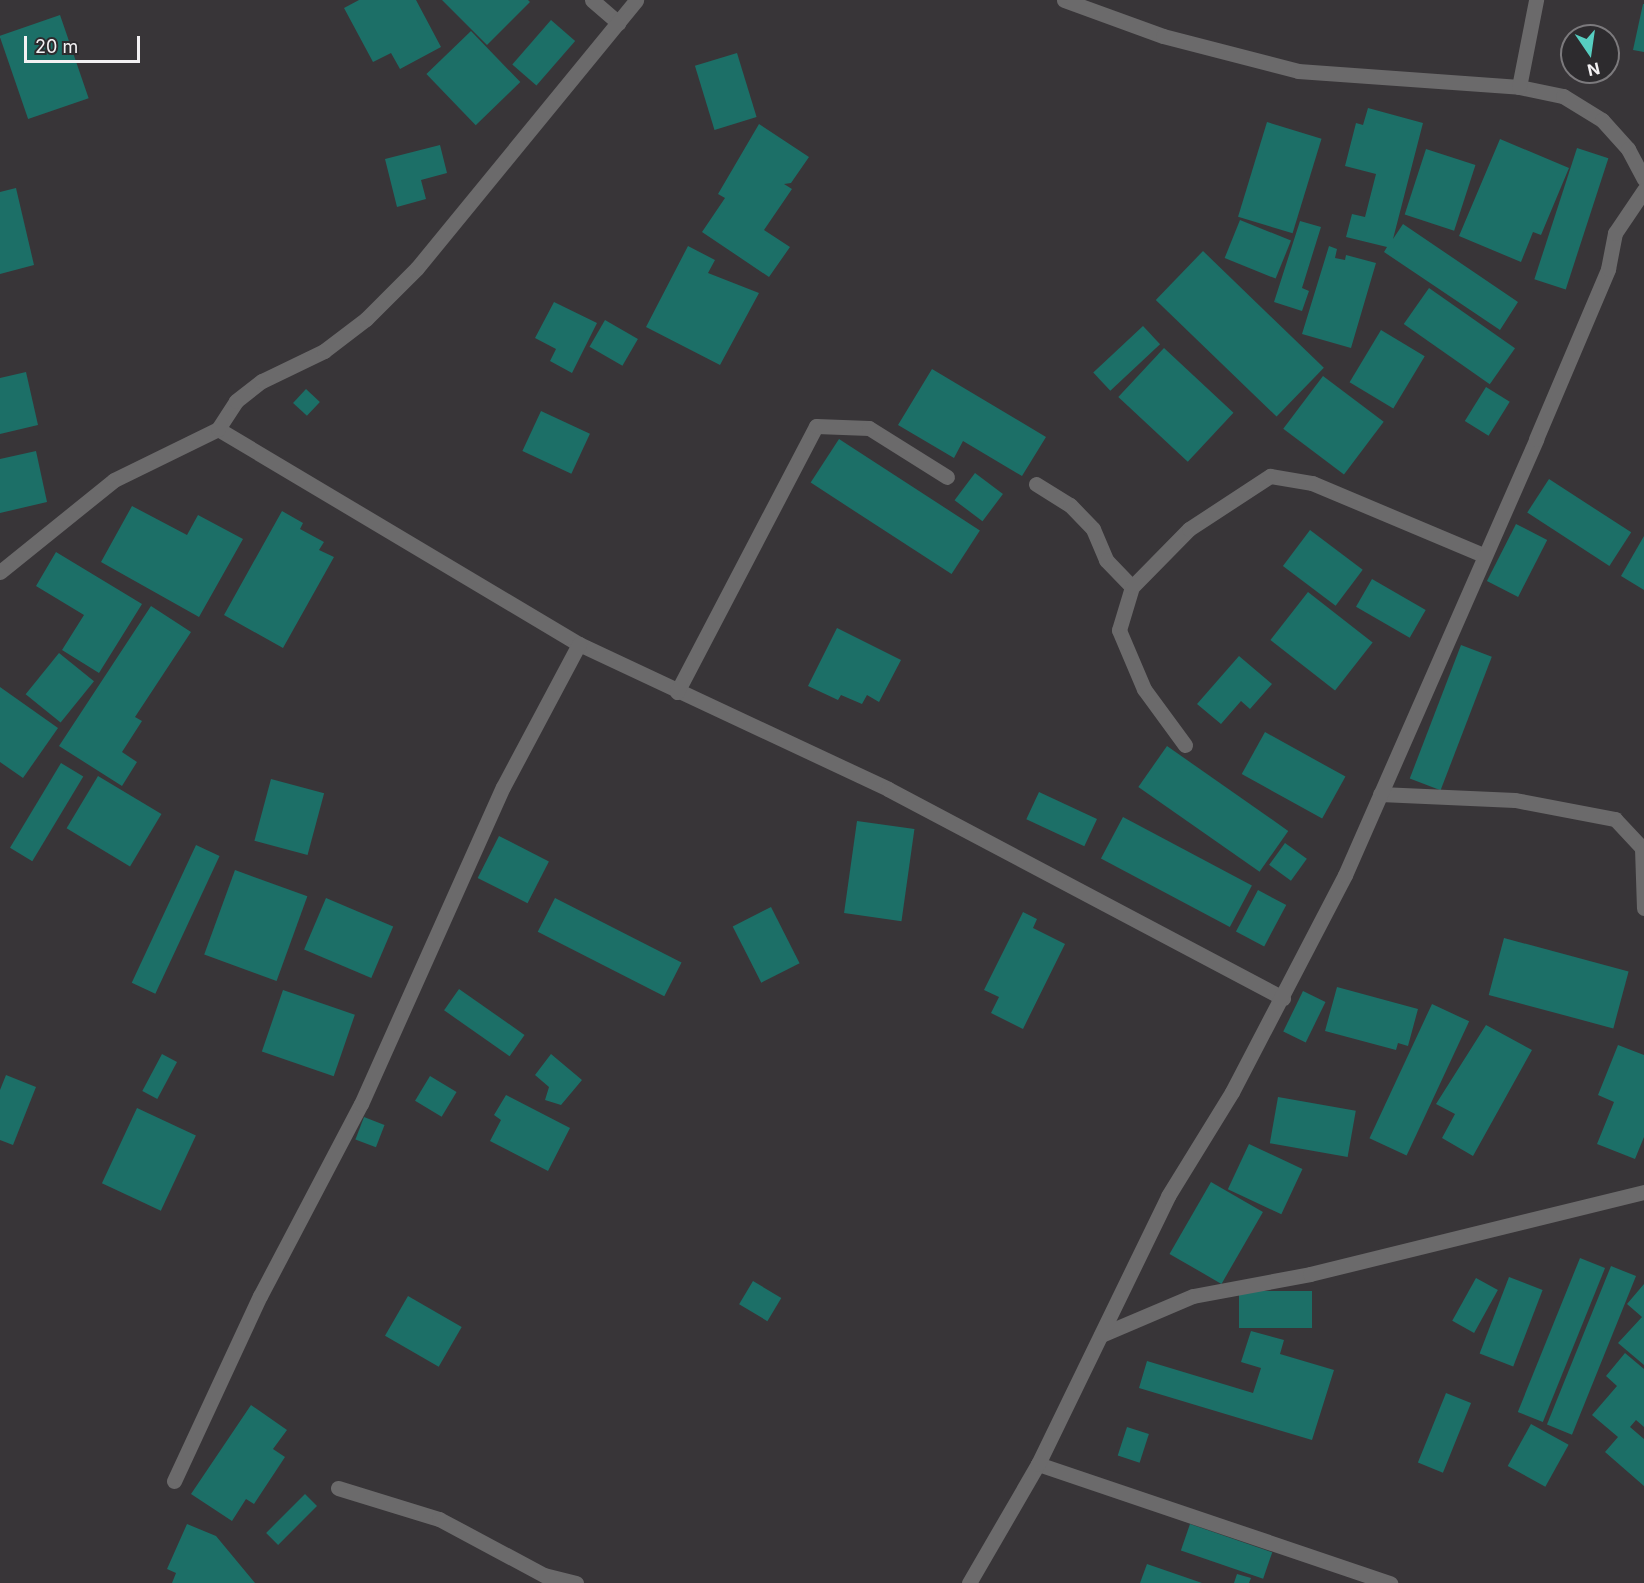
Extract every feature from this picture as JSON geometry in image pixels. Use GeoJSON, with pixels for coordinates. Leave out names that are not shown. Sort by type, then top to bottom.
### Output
{"type":"FeatureCollection","features":[{"type":"Feature","properties":{"kind":"street"},"geometry":{"type":"LineString","coordinates":[[592,0],[618,23]]}},
{"type":"Feature","properties":{"kind":"street"},"geometry":{"type":"LineString","coordinates":[[0,572],[114,480],[218,429],[236,401],[262,381],[324,351],[410,275],[636,0]]}},
{"type":"Feature","properties":{"kind":"street"},"geometry":{"type":"LineString","coordinates":[[1064,0],[1163,36],[1298,71],[1519,87],[1563,96],[1602,120],[1644,179]]}},
{"type":"Feature","properties":{"kind":"street"},"geometry":{"type":"LineString","coordinates":[[1519,87],[1536,0]]}},
{"type":"Feature","properties":{"kind":"street"},"geometry":{"type":"LineString","coordinates":[[969,1583],[1038,1464],[1168,1196],[1283,998],[1380,794],[1484,555],[1603,279],[1615,233],[1644,190]]}},
{"type":"Feature","properties":{"kind":"street"},"geometry":{"type":"LineString","coordinates":[[677,692],[816,426],[869,428],[947,477]]}},
{"type":"Feature","properties":{"kind":"street"},"geometry":{"type":"LineString","coordinates":[[218,429],[579,644],[677,692],[888,789],[1283,998]]}},
{"type":"Feature","properties":{"kind":"street"},"geometry":{"type":"LineString","coordinates":[[1185,745],[1144,689],[1119,630],[1132,587],[1189,529],[1270,476],[1312,483],[1484,555]]}},
{"type":"Feature","properties":{"kind":"street"},"geometry":{"type":"LineString","coordinates":[[1036,484],[1070,505],[1093,529],[1106,560],[1132,587]]}},
{"type":"Feature","properties":{"kind":"street"},"geometry":{"type":"LineString","coordinates":[[174,1481],[260,1296],[361,1104],[503,787],[579,644]]}},
{"type":"Feature","properties":{"kind":"street"},"geometry":{"type":"LineString","coordinates":[[1380,794],[1515,800],[1615,819],[1642,848],[1644,908]]}},
{"type":"Feature","properties":{"kind":"street"},"geometry":{"type":"LineString","coordinates":[[1101,1335],[1192,1296],[1310,1274],[1644,1192]]}},
{"type":"Feature","properties":{"kind":"street"},"geometry":{"type":"LineString","coordinates":[[1038,1464],[1390,1583]]}},
{"type":"Feature","properties":{"kind":"street"},"geometry":{"type":"LineString","coordinates":[[339,1488],[440,1519],[544,1575],[576,1583]]}},
{"type":"Feature","properties":{"kind":"building"},"geometry":{"type":"Polygon","coordinates":[[[359,0],[416,0],[441,47],[400,69],[391,53],[373,62],[344,8],[359,0]]]}},
{"type":"Feature","properties":{"kind":"building"},"geometry":{"type":"Polygon","coordinates":[[[442,0],[528,0],[530,2],[487,45],[442,0]]]}},
{"type":"Feature","properties":{"kind":"building"},"geometry":{"type":"Polygon","coordinates":[[[1644,4],[1644,52],[1633,50],[1644,4]]]}},
{"type":"Feature","properties":{"kind":"building"},"geometry":{"type":"Polygon","coordinates":[[[60,15],[89,98],[28,119],[0,36],[60,15]]]}},
{"type":"Feature","properties":{"kind":"building"},"geometry":{"type":"Polygon","coordinates":[[[551,20],[575,41],[536,86],[512,65],[551,20]]]}},
{"type":"Feature","properties":{"kind":"building"},"geometry":{"type":"Polygon","coordinates":[[[471,31],[520,82],[476,125],[426,74],[471,31]]]}},
{"type":"Feature","properties":{"kind":"building"},"geometry":{"type":"Polygon","coordinates":[[[737,53],[757,117],[715,130],[695,66],[737,53]]]}},
{"type":"Feature","properties":{"kind":"building"},"geometry":{"type":"Polygon","coordinates":[[[1368,108],[1423,123],[1393,239],[1403,224],[1518,302],[1500,330],[1384,252],[1387,247],[1346,237],[1352,214],[1365,217],[1376,174],[1345,166],[1356,123],[1363,125],[1368,108]]]}},
{"type":"Feature","properties":{"kind":"building"},"geometry":{"type":"Polygon","coordinates":[[[1267,122],[1322,139],[1293,233],[1238,217],[1267,122]]]}},
{"type":"Feature","properties":{"kind":"building"},"geometry":{"type":"Polygon","coordinates":[[[759,124],[809,157],[791,183],[784,184],[792,189],[764,230],[790,247],[769,277],[702,232],[725,198],[718,194],[759,124]]]}},
{"type":"Feature","properties":{"kind":"building"},"geometry":{"type":"Polygon","coordinates":[[[1500,139],[1569,168],[1541,235],[1533,232],[1521,262],[1459,236],[1500,139]]]}},
{"type":"Feature","properties":{"kind":"building"},"geometry":{"type":"Polygon","coordinates":[[[440,145],[447,173],[421,180],[426,199],[397,207],[385,159],[440,145]]]}},
{"type":"Feature","properties":{"kind":"building"},"geometry":{"type":"Polygon","coordinates":[[[1577,148],[1608,158],[1566,289],[1534,279],[1577,148]]]}},
{"type":"Feature","properties":{"kind":"building"},"geometry":{"type":"Polygon","coordinates":[[[1426,149],[1475,165],[1454,231],[1405,215],[1426,149]]]}},
{"type":"Feature","properties":{"kind":"building"},"geometry":{"type":"Polygon","coordinates":[[[16,188],[34,265],[0,274],[0,192],[16,188]]]}},
{"type":"Feature","properties":{"kind":"building"},"geometry":{"type":"Polygon","coordinates":[[[1240,220],[1291,241],[1276,279],[1225,258],[1240,220]]]}},
{"type":"Feature","properties":{"kind":"building"},"geometry":{"type":"Polygon","coordinates":[[[1300,221],[1321,227],[1302,288],[1309,291],[1302,311],[1274,302],[1300,221]]]}},
{"type":"Feature","properties":{"kind":"building"},"geometry":{"type":"Polygon","coordinates":[[[688,246],[715,260],[708,273],[759,293],[720,365],[646,327],[688,246]]]}},
{"type":"Feature","properties":{"kind":"building"},"geometry":{"type":"Polygon","coordinates":[[[1329,246],[1337,249],[1335,258],[1345,260],[1346,255],[1376,263],[1351,348],[1302,334],[1329,246]]]}},
{"type":"Feature","properties":{"kind":"building"},"geometry":{"type":"Polygon","coordinates":[[[1203,251],[1324,368],[1277,417],[1156,300],[1203,251]]]}},
{"type":"Feature","properties":{"kind":"building"},"geometry":{"type":"Polygon","coordinates":[[[1429,288],[1515,348],[1490,384],[1404,324],[1429,288]]]}},
{"type":"Feature","properties":{"kind":"building"},"geometry":{"type":"Polygon","coordinates":[[[554,302],[597,323],[572,373],[550,361],[556,349],[535,338],[554,302]]]}},
{"type":"Feature","properties":{"kind":"building"},"geometry":{"type":"Polygon","coordinates":[[[605,320],[638,339],[622,366],[590,347],[605,320]]]}},
{"type":"Feature","properties":{"kind":"building"},"geometry":{"type":"Polygon","coordinates":[[[1143,326],[1160,344],[1110,391],[1093,372],[1143,326]]]}},
{"type":"Feature","properties":{"kind":"building"},"geometry":{"type":"Polygon","coordinates":[[[1381,330],[1425,356],[1393,409],[1350,382],[1381,330]]]}},
{"type":"Feature","properties":{"kind":"building"},"geometry":{"type":"Polygon","coordinates":[[[1164,348],[1233,413],[1188,462],[1118,397],[1164,348]]]}},
{"type":"Feature","properties":{"kind":"building"},"geometry":{"type":"Polygon","coordinates":[[[932,369],[1046,437],[1022,476],[963,441],[954,458],[898,425],[932,369]]]}},
{"type":"Feature","properties":{"kind":"building"},"geometry":{"type":"Polygon","coordinates":[[[26,372],[38,425],[0,434],[0,378],[26,372]]]}},
{"type":"Feature","properties":{"kind":"building"},"geometry":{"type":"Polygon","coordinates":[[[1323,376],[1384,422],[1344,474],[1283,429],[1323,376]]]}},
{"type":"Feature","properties":{"kind":"building"},"geometry":{"type":"Polygon","coordinates":[[[1486,387],[1510,402],[1489,436],[1465,421],[1486,387]]]}},
{"type":"Feature","properties":{"kind":"building"},"geometry":{"type":"Polygon","coordinates":[[[306,389],[320,402],[307,416],[293,403],[306,389]]]}},
{"type":"Feature","properties":{"kind":"building"},"geometry":{"type":"Polygon","coordinates":[[[541,411],[590,434],[571,474],[522,451],[541,411]]]}},
{"type":"Feature","properties":{"kind":"building"},"geometry":{"type":"Polygon","coordinates":[[[839,439],[980,530],[952,574],[811,483],[839,439]]]}},
{"type":"Feature","properties":{"kind":"building"},"geometry":{"type":"Polygon","coordinates":[[[36,451],[47,502],[0,513],[0,459],[36,451]]]}},
{"type":"Feature","properties":{"kind":"building"},"geometry":{"type":"Polygon","coordinates":[[[975,473],[1003,494],[982,521],[955,500],[975,473]]]}},
{"type":"Feature","properties":{"kind":"building"},"geometry":{"type":"Polygon","coordinates":[[[1549,479],[1631,532],[1609,566],[1527,513],[1549,479]]]}},
{"type":"Feature","properties":{"kind":"building"},"geometry":{"type":"Polygon","coordinates":[[[132,506],[187,535],[198,515],[243,539],[199,617],[101,562],[132,506]]]}},
{"type":"Feature","properties":{"kind":"building"},"geometry":{"type":"Polygon","coordinates":[[[282,511],[303,523],[300,529],[324,542],[319,550],[334,557],[283,648],[224,615],[282,511]]]}},
{"type":"Feature","properties":{"kind":"building"},"geometry":{"type":"Polygon","coordinates":[[[1516,524],[1547,540],[1518,597],[1487,581],[1516,524]]]}},
{"type":"Feature","properties":{"kind":"building"},"geometry":{"type":"Polygon","coordinates":[[[1310,530],[1363,570],[1336,606],[1283,566],[1310,530]]]}},
{"type":"Feature","properties":{"kind":"building"},"geometry":{"type":"Polygon","coordinates":[[[1644,536],[1644,590],[1621,576],[1644,536]]]}},
{"type":"Feature","properties":{"kind":"building"},"geometry":{"type":"Polygon","coordinates":[[[56,552],[142,604],[99,673],[62,650],[84,615],[36,586],[56,552]]]}},
{"type":"Feature","properties":{"kind":"building"},"geometry":{"type":"Polygon","coordinates":[[[1372,579],[1426,610],[1410,638],[1356,607],[1372,579]]]}},
{"type":"Feature","properties":{"kind":"building"},"geometry":{"type":"Polygon","coordinates":[[[1308,592],[1373,642],[1335,691],[1270,640],[1308,592]]]}},
{"type":"Feature","properties":{"kind":"building"},"geometry":{"type":"Polygon","coordinates":[[[151,606],[191,632],[135,717],[142,721],[122,752],[137,762],[122,786],[59,746],[151,606]]]}},
{"type":"Feature","properties":{"kind":"building"},"geometry":{"type":"Polygon","coordinates":[[[837,628],[901,660],[879,702],[867,695],[862,704],[841,695],[838,700],[808,686],[837,628]]]}},
{"type":"Feature","properties":{"kind":"building"},"geometry":{"type":"Polygon","coordinates":[[[1461,645],[1492,657],[1441,790],[1410,779],[1461,645]]]}},
{"type":"Feature","properties":{"kind":"building"},"geometry":{"type":"Polygon","coordinates":[[[59,653],[94,681],[61,723],[26,694],[59,653]]]}},
{"type":"Feature","properties":{"kind":"building"},"geometry":{"type":"Polygon","coordinates":[[[1239,656],[1272,684],[1250,709],[1241,701],[1221,724],[1197,704],[1239,656]]]}},
{"type":"Feature","properties":{"kind":"building"},"geometry":{"type":"Polygon","coordinates":[[[0,687],[58,728],[23,778],[0,762],[0,687]]]}},
{"type":"Feature","properties":{"kind":"building"},"geometry":{"type":"Polygon","coordinates":[[[1265,732],[1345,777],[1322,819],[1242,774],[1265,732]]]}},
{"type":"Feature","properties":{"kind":"building"},"geometry":{"type":"Polygon","coordinates":[[[1167,746],[1288,831],[1260,872],[1138,787],[1167,746]]]}},
{"type":"Feature","properties":{"kind":"building"},"geometry":{"type":"Polygon","coordinates":[[[61,763],[83,776],[32,861],[10,848],[61,763]]]}},
{"type":"Feature","properties":{"kind":"building"},"geometry":{"type":"Polygon","coordinates":[[[98,776],[161,814],[130,866],[67,828],[98,776]]]}},
{"type":"Feature","properties":{"kind":"building"},"geometry":{"type":"Polygon","coordinates":[[[271,779],[324,793],[308,855],[254,841],[271,779]]]}},
{"type":"Feature","properties":{"kind":"building"},"geometry":{"type":"Polygon","coordinates":[[[1039,792],[1097,819],[1084,846],[1026,819],[1039,792]]]}},
{"type":"Feature","properties":{"kind":"building"},"geometry":{"type":"Polygon","coordinates":[[[1123,817],[1252,886],[1230,927],[1101,858],[1123,817]]]}},
{"type":"Feature","properties":{"kind":"building"},"geometry":{"type":"Polygon","coordinates":[[[857,821],[914,829],[901,921],[844,913],[857,821]]]}},
{"type":"Feature","properties":{"kind":"building"},"geometry":{"type":"Polygon","coordinates":[[[499,836],[549,861],[528,903],[478,878],[499,836]]]}},
{"type":"Feature","properties":{"kind":"building"},"geometry":{"type":"Polygon","coordinates":[[[1285,843],[1307,859],[1291,881],[1269,865],[1285,843]]]}},
{"type":"Feature","properties":{"kind":"building"},"geometry":{"type":"Polygon","coordinates":[[[196,845],[220,856],[155,994],[132,983],[196,845]]]}},
{"type":"Feature","properties":{"kind":"building"},"geometry":{"type":"Polygon","coordinates":[[[235,870],[307,896],[277,981],[204,955],[235,870]]]}},
{"type":"Feature","properties":{"kind":"building"},"geometry":{"type":"Polygon","coordinates":[[[1258,890],[1286,905],[1264,947],[1236,931],[1258,890]]]}},
{"type":"Feature","properties":{"kind":"building"},"geometry":{"type":"Polygon","coordinates":[[[326,898],[393,927],[371,978],[304,950],[326,898]]]}},
{"type":"Feature","properties":{"kind":"building"},"geometry":{"type":"Polygon","coordinates":[[[555,898],[682,962],[664,996],[538,932],[555,898]]]}},
{"type":"Feature","properties":{"kind":"building"},"geometry":{"type":"Polygon","coordinates":[[[771,907],[800,963],[761,983],[733,927],[771,907]]]}},
{"type":"Feature","properties":{"kind":"building"},"geometry":{"type":"Polygon","coordinates":[[[1023,912],[1037,919],[1033,928],[1065,944],[1023,1029],[991,1013],[999,997],[984,990],[1023,912]]]}},
{"type":"Feature","properties":{"kind":"building"},"geometry":{"type":"Polygon","coordinates":[[[1504,938],[1629,971],[1613,1028],[1489,995],[1504,938]]]}},
{"type":"Feature","properties":{"kind":"building"},"geometry":{"type":"Polygon","coordinates":[[[1337,987],[1418,1009],[1408,1046],[1398,1043],[1396,1050],[1325,1031],[1337,987]]]}},
{"type":"Feature","properties":{"kind":"building"},"geometry":{"type":"Polygon","coordinates":[[[459,989],[525,1035],[510,1056],[444,1010],[459,989]]]}},
{"type":"Feature","properties":{"kind":"building"},"geometry":{"type":"Polygon","coordinates":[[[283,990],[355,1015],[334,1076],[262,1051],[283,990]]]}},
{"type":"Feature","properties":{"kind":"building"},"geometry":{"type":"Polygon","coordinates":[[[1303,991],[1325,1002],[1306,1042],[1283,1031],[1303,991]]]}},
{"type":"Feature","properties":{"kind":"building"},"geometry":{"type":"Polygon","coordinates":[[[1432,1004],[1469,1021],[1407,1155],[1369,1138],[1432,1004]]]}},
{"type":"Feature","properties":{"kind":"building"},"geometry":{"type":"Polygon","coordinates":[[[1486,1025],[1532,1050],[1473,1156],[1442,1138],[1455,1114],[1436,1104],[1486,1025]]]}},
{"type":"Feature","properties":{"kind":"building"},"geometry":{"type":"Polygon","coordinates":[[[1618,1045],[1644,1055],[1644,1137],[1635,1159],[1597,1144],[1614,1102],[1598,1095],[1618,1045]]]}},
{"type":"Feature","properties":{"kind":"building"},"geometry":{"type":"Polygon","coordinates":[[[162,1054],[177,1062],[157,1099],[142,1091],[162,1054]]]}},
{"type":"Feature","properties":{"kind":"building"},"geometry":{"type":"Polygon","coordinates":[[[551,1054],[582,1080],[561,1105],[545,1100],[549,1087],[535,1075],[551,1054]]]}},
{"type":"Feature","properties":{"kind":"building"},"geometry":{"type":"Polygon","coordinates":[[[6,1075],[36,1087],[13,1145],[0,1140],[0,1090],[6,1075]]]}},
{"type":"Feature","properties":{"kind":"building"},"geometry":{"type":"Polygon","coordinates":[[[430,1076],[457,1092],[442,1117],[415,1101],[430,1076]]]}},
{"type":"Feature","properties":{"kind":"building"},"geometry":{"type":"Polygon","coordinates":[[[506,1095],[570,1128],[548,1171],[490,1141],[501,1120],[494,1115],[506,1095]]]}},
{"type":"Feature","properties":{"kind":"building"},"geometry":{"type":"Polygon","coordinates":[[[1278,1097],[1356,1111],[1348,1157],[1270,1143],[1278,1097]]]}},
{"type":"Feature","properties":{"kind":"building"},"geometry":{"type":"Polygon","coordinates":[[[137,1108],[196,1135],[161,1211],[102,1183],[137,1108]]]}},
{"type":"Feature","properties":{"kind":"building"},"geometry":{"type":"Polygon","coordinates":[[[364,1117],[385,1125],[376,1147],[355,1139],[364,1117]]]}},
{"type":"Feature","properties":{"kind":"building"},"geometry":{"type":"Polygon","coordinates":[[[1249,1144],[1302,1169],[1281,1214],[1228,1189],[1249,1144]]]}},
{"type":"Feature","properties":{"kind":"building"},"geometry":{"type":"Polygon","coordinates":[[[1211,1182],[1263,1212],[1221,1284],[1170,1254],[1211,1182]]]}},
{"type":"Feature","properties":{"kind":"building"},"geometry":{"type":"Polygon","coordinates":[[[1580,1258],[1605,1268],[1543,1422],[1518,1412],[1580,1258]]]}},
{"type":"Feature","properties":{"kind":"building"},"geometry":{"type":"Polygon","coordinates":[[[1611,1266],[1636,1276],[1572,1435],[1547,1425],[1611,1266]]]}},
{"type":"Feature","properties":{"kind":"building"},"geometry":{"type":"Polygon","coordinates":[[[1509,1277],[1543,1290],[1513,1366],[1480,1354],[1509,1277]]]}},
{"type":"Feature","properties":{"kind":"building"},"geometry":{"type":"Polygon","coordinates":[[[1476,1278],[1498,1290],[1474,1333],[1452,1321],[1476,1278]]]}},
{"type":"Feature","properties":{"kind":"building"},"geometry":{"type":"Polygon","coordinates":[[[753,1281],[781,1298],[767,1321],[739,1304],[753,1281]]]}},
{"type":"Feature","properties":{"kind":"building"},"geometry":{"type":"Polygon","coordinates":[[[1644,1284],[1644,1365],[1618,1343],[1642,1317],[1627,1304],[1644,1284]]]}},
{"type":"Feature","properties":{"kind":"building"},"geometry":{"type":"Polygon","coordinates":[[[1239,1291],[1312,1291],[1312,1328],[1239,1328],[1239,1291]]]}},
{"type":"Feature","properties":{"kind":"building"},"geometry":{"type":"Polygon","coordinates":[[[408,1296],[462,1327],[439,1367],[385,1336],[408,1296]]]}},
{"type":"Feature","properties":{"kind":"building"},"geometry":{"type":"Polygon","coordinates":[[[1251,1331],[1284,1340],[1280,1354],[1334,1370],[1312,1440],[1139,1388],[1147,1361],[1253,1393],[1261,1368],[1241,1362],[1251,1331]]]}},
{"type":"Feature","properties":{"kind":"building"},"geometry":{"type":"Polygon","coordinates":[[[1625,1353],[1644,1369],[1644,1427],[1636,1420],[1630,1427],[1644,1439],[1644,1486],[1605,1452],[1618,1437],[1592,1415],[1617,1386],[1606,1376],[1625,1353]]]}},
{"type":"Feature","properties":{"kind":"building"},"geometry":{"type":"Polygon","coordinates":[[[1446,1393],[1471,1403],[1443,1473],[1418,1463],[1446,1393]]]}},
{"type":"Feature","properties":{"kind":"building"},"geometry":{"type":"Polygon","coordinates":[[[251,1405],[287,1430],[273,1449],[285,1457],[254,1504],[246,1499],[232,1521],[191,1494],[251,1405]]]}},
{"type":"Feature","properties":{"kind":"building"},"geometry":{"type":"Polygon","coordinates":[[[1531,1424],[1569,1445],[1545,1487],[1508,1466],[1531,1424]]]}},
{"type":"Feature","properties":{"kind":"building"},"geometry":{"type":"Polygon","coordinates":[[[1127,1427],[1149,1434],[1140,1463],[1118,1456],[1127,1427]]]}},
{"type":"Feature","properties":{"kind":"building"},"geometry":{"type":"Polygon","coordinates":[[[305,1494],[317,1506],[278,1545],[266,1533],[305,1494]]]}},
{"type":"Feature","properties":{"kind":"building"},"geometry":{"type":"Polygon","coordinates":[[[187,1524],[216,1536],[255,1583],[172,1583],[176,1573],[167,1569],[187,1524]]]}},
{"type":"Feature","properties":{"kind":"building"},"geometry":{"type":"Polygon","coordinates":[[[1190,1524],[1272,1552],[1263,1579],[1181,1550],[1190,1524]]]}},
{"type":"Feature","properties":{"kind":"building"},"geometry":{"type":"Polygon","coordinates":[[[1147,1564],[1202,1583],[1140,1583],[1147,1564]]]}},
{"type":"Feature","properties":{"kind":"building"},"geometry":{"type":"Polygon","coordinates":[[[1237,1574],[1251,1578],[1249,1583],[1234,1583],[1237,1574]]]}}]}
